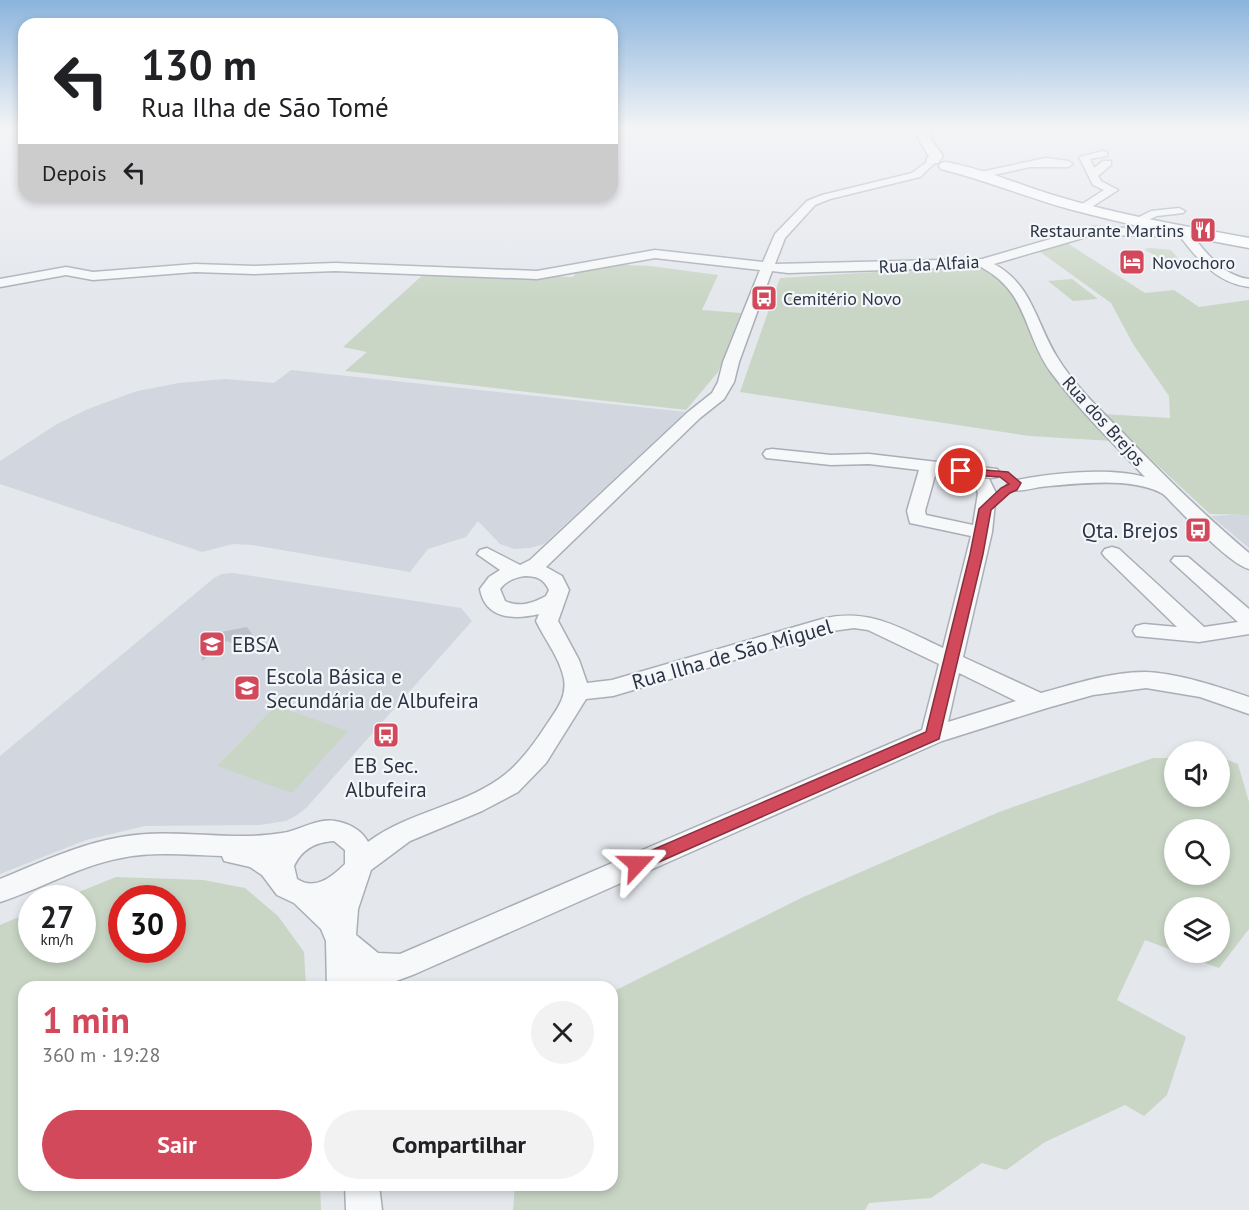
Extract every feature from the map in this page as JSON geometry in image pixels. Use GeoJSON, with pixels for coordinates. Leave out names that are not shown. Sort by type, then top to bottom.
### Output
{"type":"FeatureCollection","features":[{"type":"Feature","properties":{"kind":"main road"},"geometry":{"type":"LineString","coordinates":[[1017,184],[1083,208],[1157,228],[1249,243]]}},
{"type":"Feature","properties":{"kind":"street"},"geometry":{"type":"LineString","coordinates":[[553,601],[537,610],[516,612],[497,605],[490,596],[489,589],[495,581],[537,564],[694,415],[718,396],[726,382],[731,362],[758,297],[779,237],[811,202],[826,196],[875,184]]}},
{"type":"Feature","properties":{"kind":"street"},"geometry":{"type":"LineString","coordinates":[[1083,208],[1112,190],[1100,184]]}},
{"type":"Feature","properties":{"kind":"street"},"geometry":{"type":"LineString","coordinates":[[1137,221],[1155,213],[1179,211]]}},
{"type":"Feature","properties":{"kind":"street","name":"Rua da Alfaia"},"geometry":{"type":"LineString","coordinates":[[0,283],[66,271],[93,276],[195,268],[254,270],[335,267],[537,274],[554,273],[599,262],[655,254],[789,269],[983,263],[1092,231],[1157,228]]}},
{"type":"Feature","properties":{"kind":"street"},"geometry":{"type":"LineString","coordinates":[[1186,233],[1220,273],[1236,283],[1249,283]]}},
{"type":"Feature","properties":{"kind":"street","name":"Rua dos Brejos"},"geometry":{"type":"LineString","coordinates":[[983,263],[1016,284],[1040,342],[1057,368],[1134,455],[1136,463],[1131,475]]}},
{"type":"Feature","properties":{"kind":"street"},"geometry":{"type":"LineString","coordinates":[[772,454],[831,460],[869,459],[928,466],[1000,481],[1072,480],[1131,475],[1171,493],[1249,563]]}},
{"type":"Feature","properties":{"kind":"street"},"geometry":{"type":"LineString","coordinates":[[928,466],[916,511],[917,519],[981,532]]}},
{"type":"Feature","properties":{"kind":"street"},"geometry":{"type":"LineString","coordinates":[[933,735],[952,661],[985,509],[1000,481]]}},
{"type":"Feature","properties":{"kind":"street"},"geometry":{"type":"LineString","coordinates":[[406,831],[372,837],[350,837],[325,832],[311,834],[288,849],[280,863],[291,887],[316,895],[330,892],[344,885],[380,847],[406,831],[491,796],[527,770],[574,700],[576,692],[575,669],[555,641],[548,621],[553,601],[559,590],[554,579],[556,558],[567,538]]}},
{"type":"Feature","properties":{"kind":"street"},"geometry":{"type":"LineString","coordinates":[[1112,553],[1199,635]]}},
{"type":"Feature","properties":{"kind":"street"},"geometry":{"type":"LineString","coordinates":[[1181,561],[1249,620]]}},
{"type":"Feature","properties":{"kind":"street"},"geometry":{"type":"LineString","coordinates":[[521,570],[537,571],[554,579]]}},
{"type":"Feature","properties":{"kind":"street"},"geometry":{"type":"LineString","coordinates":[[506,609],[555,641]]}},
{"type":"Feature","properties":{"kind":"street","name":"Rua Ilha de São Miguel"},"geometry":{"type":"LineString","coordinates":[[576,692],[613,688],[830,624],[854,621],[873,624],[1039,702]]}},
{"type":"Feature","properties":{"kind":"street"},"geometry":{"type":"LineString","coordinates":[[1144,632],[1199,635],[1249,627]]}},
{"type":"Feature","properties":{"kind":"street"},"geometry":{"type":"LineString","coordinates":[[372,981],[396,976],[933,735],[1093,687],[1146,680],[1203,690],[1249,706]]}},
{"type":"Feature","properties":{"kind":"street"},"geometry":{"type":"LineString","coordinates":[[343,981],[340,939],[344,908],[358,868],[360,853],[356,843],[350,837]]}},
{"type":"Feature","properties":{"kind":"street"},"geometry":{"type":"LineString","coordinates":[[0,891],[50,870],[136,845],[196,843],[254,846],[282,845],[298,841]]}},
{"type":"Feature","properties":{"kind":"street"},"geometry":{"type":"LineString","coordinates":[[196,843],[271,866],[291,887],[331,921],[340,939],[355,954],[396,976]]}},
{"type":"Feature","properties":{"kind":"street"},"geometry":{"type":"LineString","coordinates":[[362,1191],[364,1210]]}},
{"type":"Feature","properties":{"kind":"shaded area"},"geometry":{"type":"Polygon","coordinates":[[[291,370],[686,412],[544,544],[514,549],[500,544],[478,521],[466,537],[428,549],[410,572],[253,545],[233,544],[202,552],[0,484],[0,461],[57,424],[88,409],[137,391],[179,383],[225,379],[274,383],[291,370]]]}},
{"type":"Feature","properties":{"kind":"shaded area"},"geometry":{"type":"Polygon","coordinates":[[[1249,514],[1249,548],[1211,516],[1249,514]]]}},
{"type":"Feature","properties":{"kind":"shaded area","name":"Escola Básica e Secundária de Albufeira"},"geometry":{"type":"Polygon","coordinates":[[[233,573],[461,608],[472,621],[307,807],[286,821],[260,825],[145,826],[86,840],[0,874],[0,756],[214,578],[222,574],[233,573]]]}},
{"type":"Feature","properties":{"kind":"green space"},"geometry":{"type":"Polygon","coordinates":[[[1064,241],[1145,293],[1174,290],[1199,307],[1249,300],[1249,515],[1210,514],[1102,414],[1170,418],[1169,396],[1133,344],[1111,303],[1039,251],[1064,241]]]}},
{"type":"Feature","properties":{"kind":"green space"},"geometry":{"type":"Polygon","coordinates":[[[1144,249],[1171,250],[1188,270],[1179,270],[1144,249]]]}},
{"type":"Feature","properties":{"kind":"green space"},"geometry":{"type":"Polygon","coordinates":[[[604,264],[650,266],[718,275],[702,310],[741,313],[718,372],[686,410],[345,371],[367,352],[343,347],[426,272],[573,277],[579,269],[604,264]]]}},
{"type":"Feature","properties":{"kind":"green space"},"geometry":{"type":"Polygon","coordinates":[[[971,266],[988,271],[1012,292],[1049,366],[1112,441],[1030,436],[740,392],[780,278],[971,266]]]}},
{"type":"Feature","properties":{"kind":"green space"},"geometry":{"type":"Polygon","coordinates":[[[1072,279],[1098,299],[1073,301],[1048,281],[1072,279]]]}},
{"type":"Feature","properties":{"kind":"green space"},"geometry":{"type":"Polygon","coordinates":[[[276,706],[348,731],[292,793],[217,766],[276,706]]]}},
{"type":"Feature","properties":{"kind":"green space"},"geometry":{"type":"Polygon","coordinates":[[[1153,758],[1164,758],[1164,807],[1230,807],[1230,761],[1238,764],[1249,802],[1249,929],[1230,954],[1230,897],[1164,897],[1164,947],[1145,940],[1117,1000],[1186,1037],[1167,1095],[1144,1116],[1125,1105],[1045,1142],[1006,1170],[982,1163],[931,1198],[869,1203],[865,1210],[513,1210],[515,1191],[618,1191],[618,989],[801,898],[999,812],[1153,758]]]}},
{"type":"Feature","properties":{"kind":"green space"},"geometry":{"type":"Polygon","coordinates":[[[116,877],[203,880],[245,888],[278,916],[304,952],[306,981],[18,981],[18,1191],[320,1191],[321,1210],[0,1210],[0,925],[18,917],[18,963],[96,963],[96,885],[116,877]]]}},
{"type":"Feature","properties":{"kind":"green space"},"geometry":{"type":"Polygon","coordinates":[[[1205,963],[1223,963],[1219,968],[1205,963]]]}},
{"type":"Feature","properties":{"kind":"building","name":"EBSA"},"geometry":{"type":"Polygon","coordinates":[[[247,627],[256,640],[241,646],[226,641],[202,661],[201,636],[247,627]]]}},
{"type":"Feature","properties":{"kind":"place","name":"Restaurante Martins"},"geometry":{"type":"Point","coordinates":[1203,230]}},
{"type":"Feature","properties":{"kind":"place","name":"Novochoro"},"geometry":{"type":"Point","coordinates":[1132,262]}},
{"type":"Feature","properties":{"kind":"place","name":"Cemitério Novo"},"geometry":{"type":"Point","coordinates":[764,298]}},
{"type":"Feature","properties":{"kind":"place","name":"Qta. Brejos"},"geometry":{"type":"Point","coordinates":[1198,530]}},
{"type":"Feature","properties":{"kind":"place","name":"EBSA"},"geometry":{"type":"Point","coordinates":[212,644]}},
{"type":"Feature","properties":{"kind":"place","name":"Escola Básica e Secundária de Albufeira"},"geometry":{"type":"Point","coordinates":[247,688]}},
{"type":"Feature","properties":{"kind":"place","name":"EB Sec. Albufeira"},"geometry":{"type":"Point","coordinates":[386,735]}},
{"type":"Feature","properties":{"kind":"route"},"geometry":{"type":"LineString","coordinates":[[637,864],[933,735],[977,554],[985,509],[1005,490],[1015,486],[1012,478],[1004,474],[961,471]]}}]}
